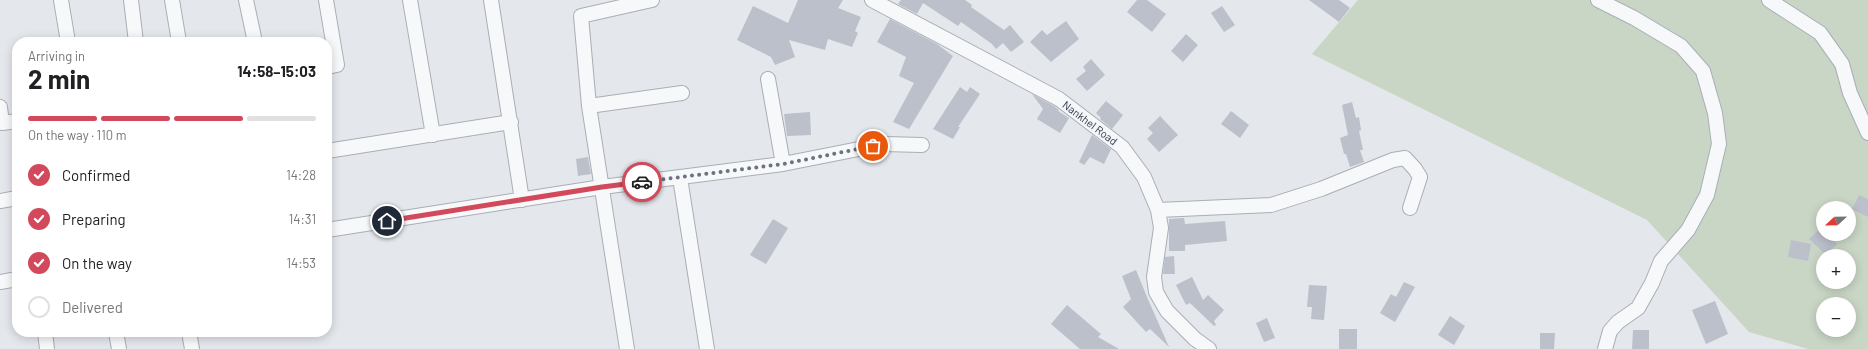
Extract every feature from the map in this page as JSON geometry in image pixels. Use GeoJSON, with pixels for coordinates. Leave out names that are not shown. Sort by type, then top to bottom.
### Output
{"type":"FeatureCollection","features":[{"type":"Feature","properties":{"kind":"street"},"geometry":{"type":"LineString","coordinates":[[61,0],[67,37]]}},
{"type":"Feature","properties":{"kind":"street"},"geometry":{"type":"LineString","coordinates":[[131,0],[135,37]]}},
{"type":"Feature","properties":{"kind":"street"},"geometry":{"type":"LineString","coordinates":[[172,0],[178,37]]}},
{"type":"Feature","properties":{"kind":"street"},"geometry":{"type":"LineString","coordinates":[[246,0],[254,37]]}},
{"type":"Feature","properties":{"kind":"street"},"geometry":{"type":"LineString","coordinates":[[326,0],[337,65],[332,66]]}},
{"type":"Feature","properties":{"kind":"street"},"geometry":{"type":"LineString","coordinates":[[410,0],[433,135]]}},
{"type":"Feature","properties":{"kind":"street"},"geometry":{"type":"LineString","coordinates":[[491,0],[522,200]]}},
{"type":"Feature","properties":{"kind":"street"},"geometry":{"type":"LineString","coordinates":[[627,349],[589,106],[581,16],[652,0]]}},
{"type":"Feature","properties":{"kind":"street","name":"Nankhel Road"},"geometry":{"type":"LineString","coordinates":[[872,0],[1059,99],[1122,147],[1144,177],[1158,210],[1161,228],[1154,277],[1156,292],[1167,311],[1195,339],[1209,349]]}},
{"type":"Feature","properties":{"kind":"street"},"geometry":{"type":"LineString","coordinates":[[1598,0],[1634,18],[1680,46],[1703,71],[1715,114],[1719,144],[1707,195],[1688,230],[1661,261],[1652,284],[1638,308],[1618,322],[1610,331],[1605,349]]}},
{"type":"Feature","properties":{"kind":"street"},"geometry":{"type":"LineString","coordinates":[[1769,0],[1820,33],[1842,64],[1850,93],[1868,133]]}},
{"type":"Feature","properties":{"kind":"street"},"geometry":{"type":"LineString","coordinates":[[768,79],[783,164]]}},
{"type":"Feature","properties":{"kind":"street"},"geometry":{"type":"LineString","coordinates":[[589,106],[682,93]]}},
{"type":"Feature","properties":{"kind":"street"},"geometry":{"type":"LineString","coordinates":[[0,107],[2,123],[12,122]]}},
{"type":"Feature","properties":{"kind":"street"},"geometry":{"type":"LineString","coordinates":[[332,150],[511,122]]}},
{"type":"Feature","properties":{"kind":"street"},"geometry":{"type":"LineString","coordinates":[[332,229],[602,187],[783,164],[884,144],[922,145]]}},
{"type":"Feature","properties":{"kind":"street"},"geometry":{"type":"LineString","coordinates":[[1158,210],[1271,205],[1321,189],[1393,160],[1404,158],[1415,168],[1420,177],[1410,208]]}},
{"type":"Feature","properties":{"kind":"street"},"geometry":{"type":"LineString","coordinates":[[680,178],[707,349]]}},
{"type":"Feature","properties":{"kind":"street"},"geometry":{"type":"LineString","coordinates":[[0,201],[12,199]]}},
{"type":"Feature","properties":{"kind":"street"},"geometry":{"type":"LineString","coordinates":[[0,282],[12,280]]}},
{"type":"Feature","properties":{"kind":"street"},"geometry":{"type":"LineString","coordinates":[[46,337],[47,349]]}},
{"type":"Feature","properties":{"kind":"street"},"geometry":{"type":"LineString","coordinates":[[117,337],[119,349]]}},
{"type":"Feature","properties":{"kind":"street"},"geometry":{"type":"LineString","coordinates":[[190,337],[192,349]]}},
{"type":"Feature","properties":{"kind":"green space"},"geometry":{"type":"Polygon","coordinates":[[[1358,0],[1868,0],[1868,349],[1808,349],[1749,332],[1647,220],[1312,54],[1358,0]]]}},
{"type":"Feature","properties":{"kind":"building"},"geometry":{"type":"Polygon","coordinates":[[[798,0],[843,0],[838,8],[861,17],[855,31],[858,33],[852,47],[828,39],[825,50],[789,40],[795,57],[775,65],[771,57],[737,40],[753,6],[788,23],[798,0]]]}},
{"type":"Feature","properties":{"kind":"building"},"geometry":{"type":"Polygon","coordinates":[[[901,0],[965,0],[972,5],[971,7],[1004,30],[1010,25],[1024,42],[1011,52],[1003,43],[996,49],[992,44],[961,22],[958,26],[923,3],[917,14],[898,4],[901,0]]]}},
{"type":"Feature","properties":{"kind":"building"},"geometry":{"type":"Polygon","coordinates":[[[1137,0],[1147,0],[1166,14],[1152,32],[1127,12],[1137,0]]]}},
{"type":"Feature","properties":{"kind":"building"},"geometry":{"type":"Polygon","coordinates":[[[1309,0],[1339,0],[1350,8],[1339,22],[1309,0]]]}},
{"type":"Feature","properties":{"kind":"building"},"geometry":{"type":"Polygon","coordinates":[[[1222,6],[1235,25],[1224,32],[1211,13],[1222,6]]]}},
{"type":"Feature","properties":{"kind":"building"},"geometry":{"type":"Polygon","coordinates":[[[890,19],[937,44],[953,56],[909,129],[893,122],[914,83],[899,76],[906,57],[877,42],[890,19]]]}},
{"type":"Feature","properties":{"kind":"building"},"geometry":{"type":"Polygon","coordinates":[[[1066,21],[1079,39],[1051,62],[1030,42],[1042,30],[1047,35],[1066,21]]]}},
{"type":"Feature","properties":{"kind":"building"},"geometry":{"type":"Polygon","coordinates":[[[1186,34],[1198,45],[1183,62],[1171,51],[1186,34]]]}},
{"type":"Feature","properties":{"kind":"building"},"geometry":{"type":"Polygon","coordinates":[[[1091,59],[1105,75],[1087,91],[1076,79],[1086,71],[1083,67],[1091,59]]]}},
{"type":"Feature","properties":{"kind":"building"},"geometry":{"type":"Polygon","coordinates":[[[960,87],[967,92],[970,87],[980,94],[958,127],[960,127],[953,139],[933,129],[960,87]]]}},
{"type":"Feature","properties":{"kind":"building"},"geometry":{"type":"Polygon","coordinates":[[[1032,94],[1054,106],[1059,110],[1058,111],[1069,118],[1060,133],[1037,119],[1043,109],[1032,94]]]}},
{"type":"Feature","properties":{"kind":"building"},"geometry":{"type":"Polygon","coordinates":[[[1106,101],[1123,115],[1112,129],[1100,119],[1101,118],[1096,113],[1106,101]]]}},
{"type":"Feature","properties":{"kind":"building"},"geometry":{"type":"Polygon","coordinates":[[[1352,102],[1356,118],[1359,117],[1361,130],[1359,131],[1363,150],[1360,150],[1364,162],[1350,167],[1346,154],[1344,154],[1340,138],[1348,135],[1342,105],[1352,102]]]}},
{"type":"Feature","properties":{"kind":"building"},"geometry":{"type":"Polygon","coordinates":[[[1231,111],[1249,125],[1240,138],[1221,124],[1231,111]]]}},
{"type":"Feature","properties":{"kind":"building"},"geometry":{"type":"Polygon","coordinates":[[[810,112],[811,135],[787,136],[784,114],[810,112]]]}},
{"type":"Feature","properties":{"kind":"building"},"geometry":{"type":"Polygon","coordinates":[[[1160,116],[1178,135],[1159,152],[1147,139],[1153,133],[1148,128],[1160,116]]]}},
{"type":"Feature","properties":{"kind":"building"},"geometry":{"type":"Polygon","coordinates":[[[1092,135],[1111,149],[1104,164],[1090,157],[1084,165],[1079,162],[1092,135]]]}},
{"type":"Feature","properties":{"kind":"building"},"geometry":{"type":"Polygon","coordinates":[[[588,157],[591,174],[578,176],[576,159],[588,157]]]}},
{"type":"Feature","properties":{"kind":"building"},"geometry":{"type":"Polygon","coordinates":[[[1859,195],[1868,199],[1868,217],[1856,211],[1856,201],[1859,195]]]}},
{"type":"Feature","properties":{"kind":"building"},"geometry":{"type":"Polygon","coordinates":[[[1184,218],[1185,224],[1225,221],[1227,241],[1185,245],[1185,251],[1169,251],[1169,219],[1184,218]]]}},
{"type":"Feature","properties":{"kind":"building"},"geometry":{"type":"Polygon","coordinates":[[[773,219],[788,228],[766,264],[750,255],[773,219]]]}},
{"type":"Feature","properties":{"kind":"building"},"geometry":{"type":"Polygon","coordinates":[[[1816,233],[1816,241],[1834,241],[1837,244],[1832,249],[1820,249],[1809,239],[1816,233]]]}},
{"type":"Feature","properties":{"kind":"building"},"geometry":{"type":"Polygon","coordinates":[[[1791,240],[1811,244],[1808,261],[1788,257],[1791,240]]]}},
{"type":"Feature","properties":{"kind":"building"},"geometry":{"type":"Polygon","coordinates":[[[1174,256],[1175,274],[1163,274],[1165,257],[1174,256]]]}},
{"type":"Feature","properties":{"kind":"building"},"geometry":{"type":"Polygon","coordinates":[[[1136,270],[1169,347],[1150,329],[1146,332],[1123,307],[1131,299],[1122,276],[1136,270]]]}},
{"type":"Feature","properties":{"kind":"building"},"geometry":{"type":"Polygon","coordinates":[[[1192,277],[1203,300],[1208,295],[1224,310],[1214,321],[1216,325],[1214,326],[1190,303],[1186,305],[1176,285],[1192,277]]]}},
{"type":"Feature","properties":{"kind":"building"},"geometry":{"type":"Polygon","coordinates":[[[1404,282],[1415,287],[1395,322],[1380,313],[1391,294],[1396,297],[1404,282]]]}},
{"type":"Feature","properties":{"kind":"building"},"geometry":{"type":"Polygon","coordinates":[[[1309,285],[1327,286],[1324,320],[1311,319],[1312,307],[1307,307],[1309,285]]]}},
{"type":"Feature","properties":{"kind":"building"},"geometry":{"type":"Polygon","coordinates":[[[1715,301],[1728,334],[1706,344],[1692,310],[1715,301]]]}},
{"type":"Feature","properties":{"kind":"building"},"geometry":{"type":"Polygon","coordinates":[[[1067,305],[1101,334],[1098,337],[1119,349],[1080,349],[1051,324],[1067,305]]]}},
{"type":"Feature","properties":{"kind":"building"},"geometry":{"type":"Polygon","coordinates":[[[1450,316],[1465,326],[1454,345],[1438,335],[1450,316]]]}},
{"type":"Feature","properties":{"kind":"building"},"geometry":{"type":"Polygon","coordinates":[[[1267,318],[1275,338],[1264,342],[1256,323],[1267,318]]]}},
{"type":"Feature","properties":{"kind":"building"},"geometry":{"type":"Polygon","coordinates":[[[1339,329],[1357,329],[1357,349],[1339,349],[1339,329]]]}},
{"type":"Feature","properties":{"kind":"building"},"geometry":{"type":"Polygon","coordinates":[[[1633,330],[1649,330],[1649,349],[1632,349],[1633,330]]]}},
{"type":"Feature","properties":{"kind":"building"},"geometry":{"type":"Polygon","coordinates":[[[1540,333],[1555,333],[1554,349],[1540,349],[1540,333]]]}},
{"type":"Feature","properties":{"kind":"way so far"},"geometry":{"type":"LineString","coordinates":[[642,182],[783,164],[873,146]]}},
{"type":"Feature","properties":{"kind":"route"},"geometry":{"type":"LineString","coordinates":[[387,221],[642,182]]}}]}
